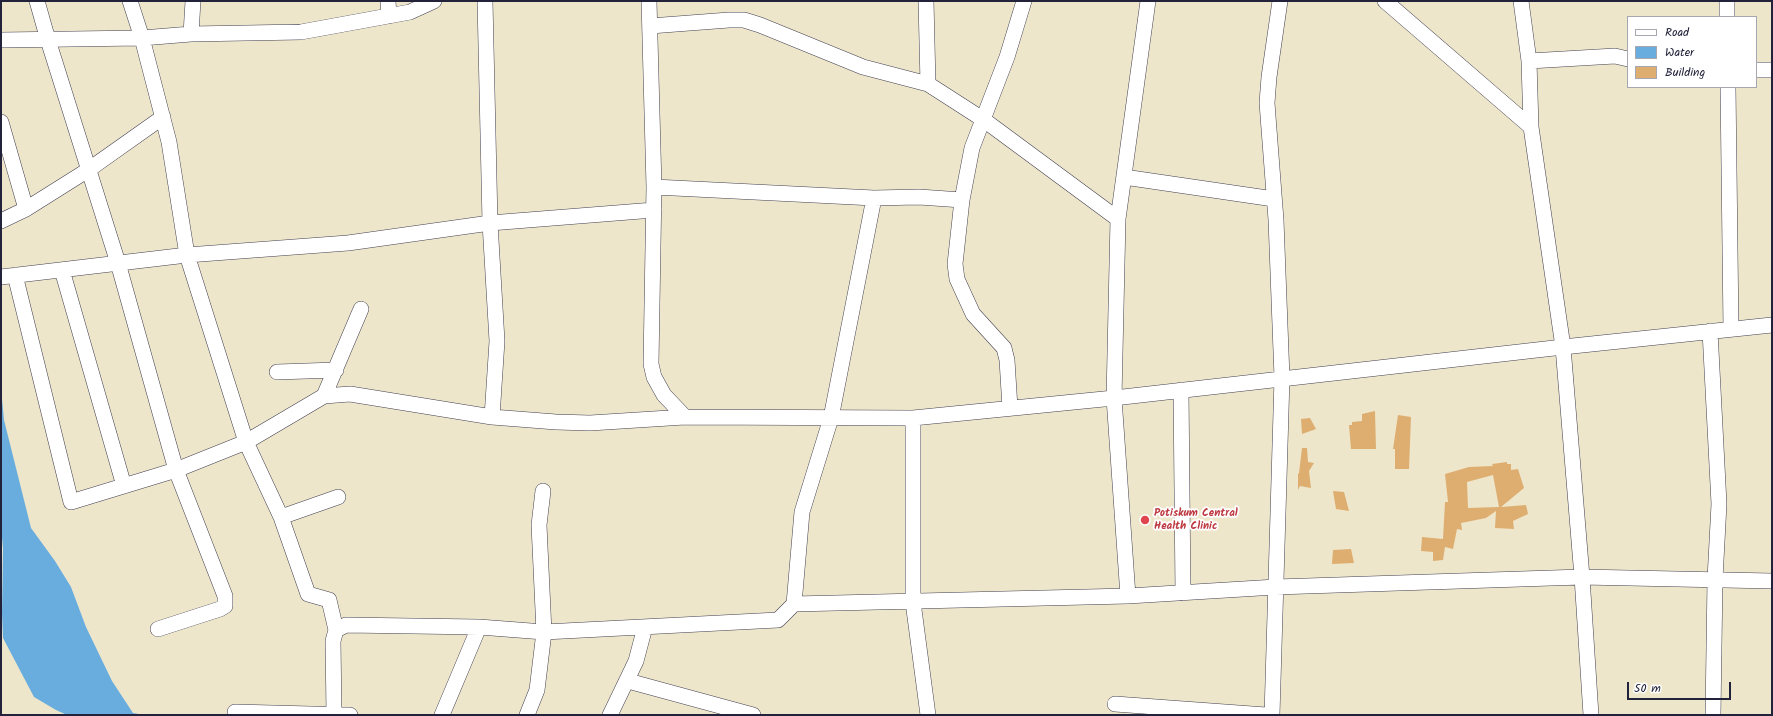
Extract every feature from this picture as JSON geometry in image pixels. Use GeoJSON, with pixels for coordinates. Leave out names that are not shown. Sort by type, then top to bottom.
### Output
{"type":"FeatureCollection","features":[{"type":"Feature","properties":{"kind":"street"},"geometry":{"type":"LineString","coordinates":[[37,1],[118,263],[176,470],[225,596],[225,606],[220,609],[158,629]]}},
{"type":"Feature","properties":{"kind":"street"},"geometry":{"type":"LineString","coordinates":[[130,1],[142,38],[169,142],[187,255],[246,442],[281,517],[308,594],[329,600],[336,630],[333,641],[334,714]]}},
{"type":"Feature","properties":{"kind":"street"},"geometry":{"type":"LineString","coordinates":[[191,34],[193,1]]}},
{"type":"Feature","properties":{"kind":"street"},"geometry":{"type":"LineString","coordinates":[[388,1],[389,16]]}},
{"type":"Feature","properties":{"kind":"street"},"geometry":{"type":"LineString","coordinates":[[1,40],[142,38],[191,34],[301,32],[410,12],[434,1]]}},
{"type":"Feature","properties":{"kind":"street"},"geometry":{"type":"LineString","coordinates":[[485,1],[490,223],[497,341],[492,417]]}},
{"type":"Feature","properties":{"kind":"street"},"geometry":{"type":"LineString","coordinates":[[649,1],[654,187],[651,364],[654,377],[664,395],[685,417]]}},
{"type":"Feature","properties":{"kind":"street"},"geometry":{"type":"LineString","coordinates":[[926,1],[928,84]]}},
{"type":"Feature","properties":{"kind":"street"},"geometry":{"type":"LineString","coordinates":[[1010,408],[1007,360],[1004,348],[973,314],[957,279],[955,264],[962,200],[972,148],[1007,57],[1024,1]]}},
{"type":"Feature","properties":{"kind":"street"},"geometry":{"type":"LineString","coordinates":[[1128,596],[1114,398],[1118,219],[1148,1]]}},
{"type":"Feature","properties":{"kind":"street"},"geometry":{"type":"LineString","coordinates":[[1272,715],[1282,378],[1274,199],[1267,103],[1269,77],[1280,1]]}},
{"type":"Feature","properties":{"kind":"street"},"geometry":{"type":"LineString","coordinates":[[1385,1],[1531,127]]}},
{"type":"Feature","properties":{"kind":"street"},"geometry":{"type":"LineString","coordinates":[[1521,1],[1529,61],[1531,127],[1563,347],[1582,577],[1591,715]]}},
{"type":"Feature","properties":{"kind":"street"},"geometry":{"type":"LineString","coordinates":[[1727,1],[1727,16]]}},
{"type":"Feature","properties":{"kind":"street"},"geometry":{"type":"LineString","coordinates":[[650,26],[744,20],[760,25],[863,67],[928,84],[984,120],[1118,219]]}},
{"type":"Feature","properties":{"kind":"street"},"geometry":{"type":"LineString","coordinates":[[1529,61],[1615,56],[1627,59]]}},
{"type":"Feature","properties":{"kind":"street"},"geometry":{"type":"LineString","coordinates":[[1757,70],[1772,70]]}},
{"type":"Feature","properties":{"kind":"street"},"geometry":{"type":"LineString","coordinates":[[1728,88],[1731,329]]}},
{"type":"Feature","properties":{"kind":"street"},"geometry":{"type":"LineString","coordinates":[[1,220],[26,209],[88,170],[163,117]]}},
{"type":"Feature","properties":{"kind":"street"},"geometry":{"type":"LineString","coordinates":[[1,122],[26,209]]}},
{"type":"Feature","properties":{"kind":"street"},"geometry":{"type":"LineString","coordinates":[[1124,177],[1274,199]]}},
{"type":"Feature","properties":{"kind":"street"},"geometry":{"type":"LineString","coordinates":[[654,187],[874,198],[919,197],[962,200]]}},
{"type":"Feature","properties":{"kind":"street"},"geometry":{"type":"LineString","coordinates":[[336,630],[346,624],[479,627],[544,632],[778,620],[794,604],[802,512],[831,418],[874,198]]}},
{"type":"Feature","properties":{"kind":"street"},"geometry":{"type":"LineString","coordinates":[[654,210],[490,223],[348,244],[187,255],[8,276],[71,502],[176,470],[246,442],[324,396],[350,394],[492,417],[590,423],[685,417],[913,418],[1114,398],[1710,331],[1772,326]]}},
{"type":"Feature","properties":{"kind":"street"},"geometry":{"type":"LineString","coordinates":[[62,270],[124,486]]}},
{"type":"Feature","properties":{"kind":"street"},"geometry":{"type":"LineString","coordinates":[[324,396],[361,309]]}},
{"type":"Feature","properties":{"kind":"street"},"geometry":{"type":"LineString","coordinates":[[1710,331],[1719,504],[1715,579],[1713,715]]}},
{"type":"Feature","properties":{"kind":"street"},"geometry":{"type":"LineString","coordinates":[[277,372],[336,370]]}},
{"type":"Feature","properties":{"kind":"street"},"geometry":{"type":"LineString","coordinates":[[1181,390],[1183,593]]}},
{"type":"Feature","properties":{"kind":"street"},"geometry":{"type":"LineString","coordinates":[[913,418],[913,602],[928,715]]}},
{"type":"Feature","properties":{"kind":"street"},"geometry":{"type":"LineString","coordinates":[[527,715],[537,690],[544,632],[539,525],[543,491]]}},
{"type":"Feature","properties":{"kind":"street"},"geometry":{"type":"LineString","coordinates":[[281,517],[338,497]]}},
{"type":"Feature","properties":{"kind":"street"},"geometry":{"type":"LineString","coordinates":[[794,604],[1128,596],[1276,587],[1582,577],[1772,581]]}},
{"type":"Feature","properties":{"kind":"street"},"geometry":{"type":"LineString","coordinates":[[442,715],[479,627]]}},
{"type":"Feature","properties":{"kind":"street"},"geometry":{"type":"LineString","coordinates":[[610,715],[628,681],[636,661],[645,627]]}},
{"type":"Feature","properties":{"kind":"street"},"geometry":{"type":"LineString","coordinates":[[628,681],[753,715]]}},
{"type":"Feature","properties":{"kind":"street"},"geometry":{"type":"LineString","coordinates":[[1115,704],[1266,715]]}},
{"type":"Feature","properties":{"kind":"street"},"geometry":{"type":"LineString","coordinates":[[235,712],[350,715]]}},
{"type":"Feature","properties":{"kind":"water"},"geometry":{"type":"Polygon","coordinates":[[[1,388],[4,420],[31,528],[55,561],[71,587],[86,627],[112,681],[133,713],[145,715],[67,715],[56,710],[34,697],[3,638],[1,388]]]}},
{"type":"Feature","properties":{"kind":"building"},"geometry":{"type":"Polygon","coordinates":[[[1375,411],[1376,449],[1351,449],[1349,425],[1352,425],[1352,422],[1362,421],[1362,414],[1375,411]]]}},
{"type":"Feature","properties":{"kind":"building"},"geometry":{"type":"Polygon","coordinates":[[[1398,415],[1411,417],[1409,469],[1395,469],[1395,449],[1393,449],[1398,415]]]}},
{"type":"Feature","properties":{"kind":"building"},"geometry":{"type":"Polygon","coordinates":[[[1310,418],[1316,429],[1302,434],[1301,419],[1310,418]]]}},
{"type":"Feature","properties":{"kind":"building"},"geometry":{"type":"Polygon","coordinates":[[[1302,448],[1307,448],[1308,462],[1314,463],[1309,471],[1311,488],[1300,486],[1298,490],[1298,474],[1302,448]]]}},
{"type":"Feature","properties":{"kind":"building"},"geometry":{"type":"Polygon","coordinates":[[[1507,462],[1507,464],[1511,464],[1511,470],[1518,469],[1524,488],[1501,507],[1526,505],[1528,514],[1513,521],[1514,529],[1495,528],[1496,511],[1486,518],[1461,523],[1462,530],[1457,529],[1453,549],[1445,547],[1443,560],[1433,561],[1433,552],[1421,551],[1422,537],[1443,539],[1445,502],[1448,502],[1445,474],[1469,467],[1493,466],[1492,464],[1507,462]],[[1493,475],[1467,482],[1468,508],[1499,507],[1493,475]]]}},
{"type":"Feature","properties":{"kind":"building"},"geometry":{"type":"Polygon","coordinates":[[[1333,491],[1344,492],[1349,511],[1336,509],[1333,491]]]}},
{"type":"Feature","properties":{"kind":"building"},"geometry":{"type":"Polygon","coordinates":[[[1351,549],[1354,563],[1332,564],[1333,550],[1351,549]]]}},
{"type":"Feature","properties":{"kind":"place","name":"Potiskum Central Health Clinic"},"geometry":{"type":"Point","coordinates":[1145,520]}}]}
